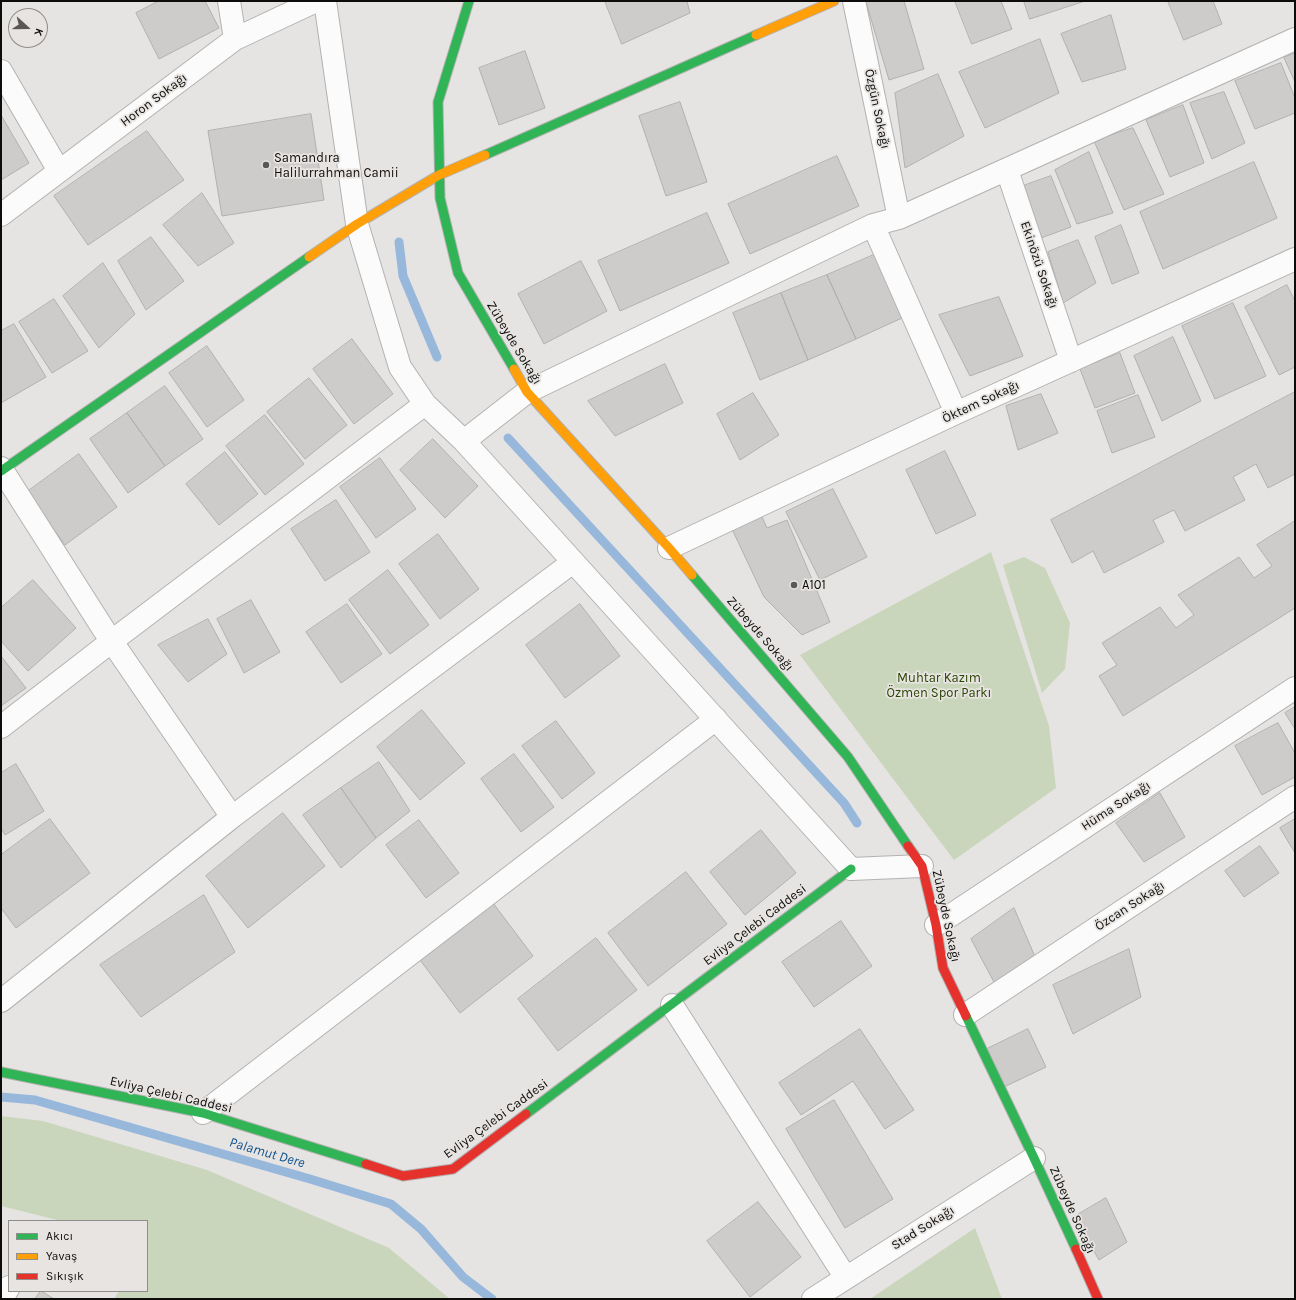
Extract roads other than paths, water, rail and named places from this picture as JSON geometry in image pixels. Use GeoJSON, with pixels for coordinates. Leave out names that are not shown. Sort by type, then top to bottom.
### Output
{"type":"FeatureCollection","features":[{"type":"Feature","properties":{"kind":"street"},"geometry":{"type":"LineString","coordinates":[[229,1],[235,39]]}},
{"type":"Feature","properties":{"kind":"street","name":"Horon Sokağı"},"geometry":{"type":"LineString","coordinates":[[1,215],[235,39],[316,1]]}},
{"type":"Feature","properties":{"kind":"street"},"geometry":{"type":"LineString","coordinates":[[325,1],[357,224],[400,367],[425,404],[464,441],[852,869],[922,866]]}},
{"type":"Feature","properties":{"kind":"street","name":"Zübeyde Sokağı"},"geometry":{"type":"LineString","coordinates":[[468,1],[438,102],[440,198],[458,273],[527,392],[669,548],[848,757],[922,866],[936,925],[943,968],[1034,1158],[1098,1299]]}},
{"type":"Feature","properties":{"kind":"street"},"geometry":{"type":"LineString","coordinates":[[232,817],[112,641],[1,470],[357,224],[439,175],[834,1]]}},
{"type":"Feature","properties":{"kind":"street","name":"Özgün Sokağı"},"geometry":{"type":"LineString","coordinates":[[854,1],[900,218]]}},
{"type":"Feature","properties":{"kind":"street"},"geometry":{"type":"LineString","coordinates":[[464,441],[527,392],[873,225],[900,218],[1295,40]]}},
{"type":"Feature","properties":{"kind":"street"},"geometry":{"type":"LineString","coordinates":[[1,71],[59,171]]}},
{"type":"Feature","properties":{"kind":"street","name":"Ekinözü Sokağı"},"geometry":{"type":"LineString","coordinates":[[1007,170],[1071,361]]}},
{"type":"Feature","properties":{"kind":"street"},"geometry":{"type":"LineString","coordinates":[[873,225],[956,413]]}},
{"type":"Feature","properties":{"kind":"street","name":"Öktem Sokağı"},"geometry":{"type":"LineString","coordinates":[[669,548],[956,413],[1295,259]]}},
{"type":"Feature","properties":{"kind":"street"},"geometry":{"type":"LineString","coordinates":[[1,727],[425,404]]}},
{"type":"Feature","properties":{"kind":"street"},"geometry":{"type":"LineString","coordinates":[[1,1001],[232,817],[573,562]]}},
{"type":"Feature","properties":{"kind":"street","name":"Hüma Sokağı"},"geometry":{"type":"LineString","coordinates":[[936,925],[1295,688]]}},
{"type":"Feature","properties":{"kind":"street"},"geometry":{"type":"LineString","coordinates":[[203,1113],[716,719]]}},
{"type":"Feature","properties":{"kind":"street","name":"Özcan Sokağı"},"geometry":{"type":"LineString","coordinates":[[965,1015],[1295,797]]}},
{"type":"Feature","properties":{"kind":"street","name":"Evliya Çelebi Caddesi"},"geometry":{"type":"LineString","coordinates":[[1,1072],[203,1113],[403,1176],[453,1169],[852,869]]}},
{"type":"Feature","properties":{"kind":"street"},"geometry":{"type":"LineString","coordinates":[[672,1005],[846,1278]]}},
{"type":"Feature","properties":{"kind":"street","name":"Stad Sokağı"},"geometry":{"type":"LineString","coordinates":[[813,1299],[1034,1158]]}},
{"type":"Feature","properties":{"kind":"street"},"geometry":{"type":"LineString","coordinates":[[2,1299],[8,1289]]}},
{"type":"Feature","properties":{"kind":"waterway"},"geometry":{"type":"LineString","coordinates":[[399,242],[403,276],[437,357]]}},
{"type":"Feature","properties":{"kind":"waterway"},"geometry":{"type":"LineString","coordinates":[[508,438],[844,803],[857,823]]}},
{"type":"Feature","properties":{"kind":"waterway","name":"Palamut Dere"},"geometry":{"type":"LineString","coordinates":[[1,1097],[35,1100],[310,1179],[391,1204],[421,1229],[463,1277],[492,1299]]}},
{"type":"Feature","properties":{"kind":"place","name":"Samandıra Halilurrahman Camii"},"geometry":{"type":"Point","coordinates":[266,165]}},
{"type":"Feature","properties":{"kind":"place","name":"A101"},"geometry":{"type":"Point","coordinates":[794,585]}},
{"type":"Feature","properties":{"kind":"park label","name":"Muhtar Kazım Özmen Spor Parkı"},"geometry":{"type":"Point","coordinates":[939,686]}}]}
